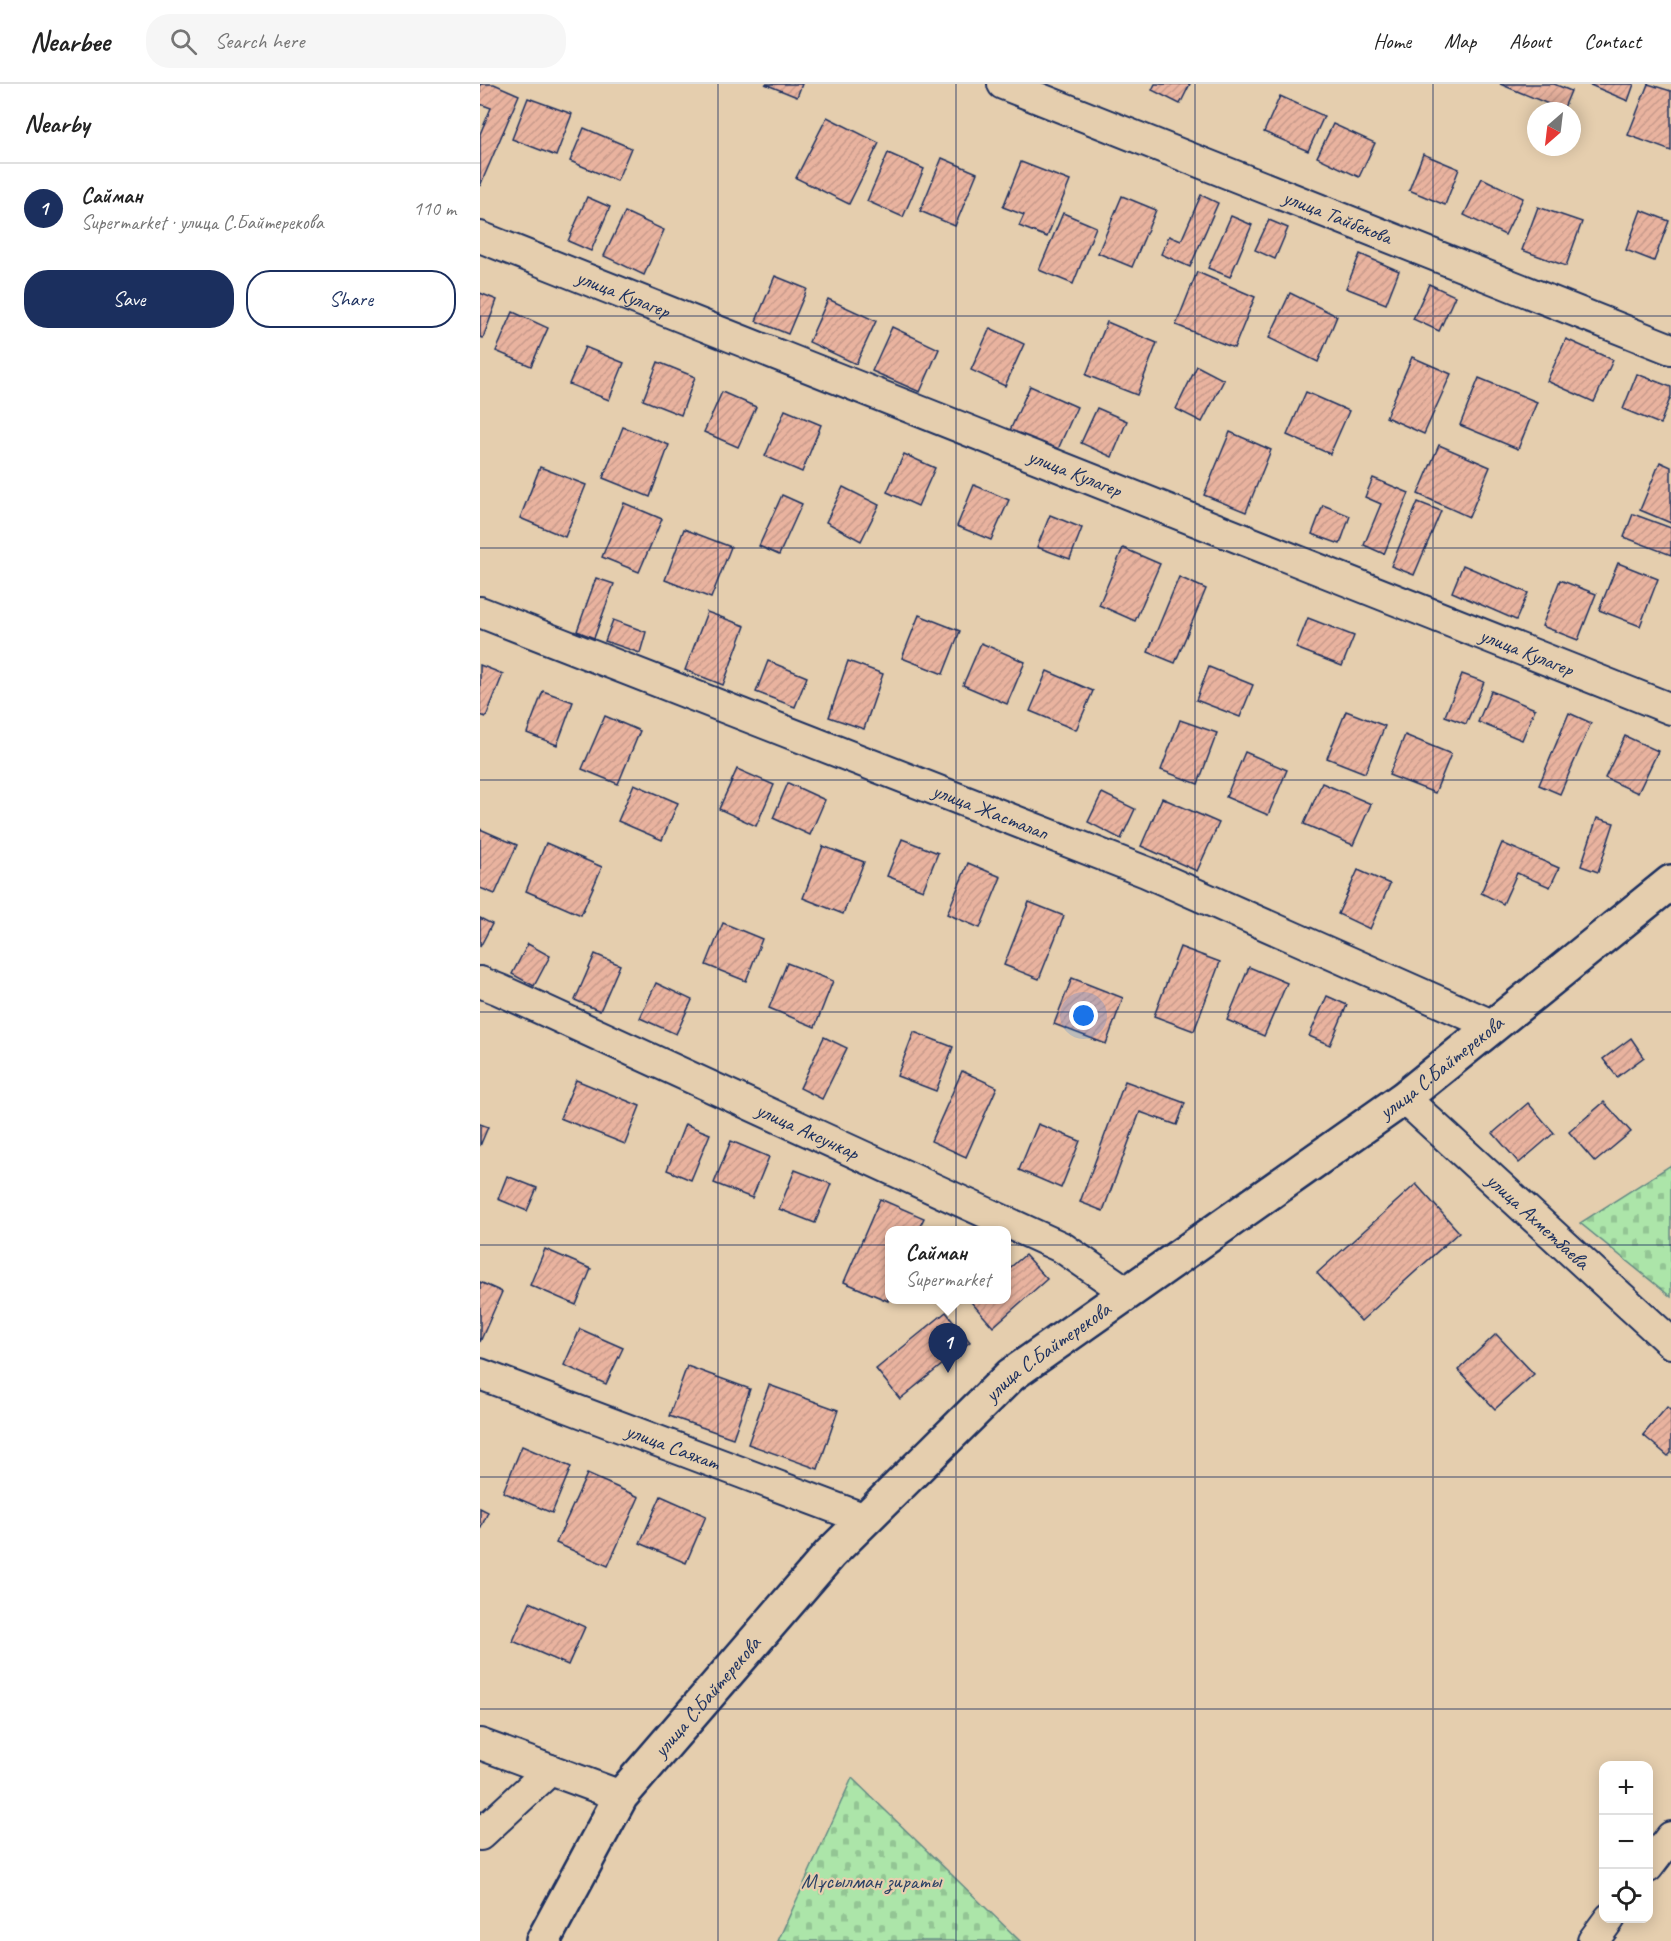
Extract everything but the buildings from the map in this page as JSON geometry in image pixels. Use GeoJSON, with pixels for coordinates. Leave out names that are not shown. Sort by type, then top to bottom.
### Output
{"type":"FeatureCollection","features":[{"type":"Feature","properties":{"kind":"main road","name":"улица С.Байтерекова"},"geometry":{"type":"LineString","coordinates":[[543,1941],[621,1796],[830,1554],[1011,1375],[1404,1098],[1671,882]]}},
{"type":"Feature","properties":{"kind":"street","name":"улица Тайбекова"},"geometry":{"type":"LineString","coordinates":[[1003,84],[1671,349]]}},
{"type":"Feature","properties":{"kind":"street","name":"улица Кулагер"},"geometry":{"type":"LineString","coordinates":[[480,237],[1671,709]]}},
{"type":"Feature","properties":{"kind":"street","name":"улица Жасталап"},"geometry":{"type":"LineString","coordinates":[[480,612],[1146,872],[1494,1026]]}},
{"type":"Feature","properties":{"kind":"street","name":"улица Аксункар"},"geometry":{"type":"LineString","coordinates":[[480,982],[1063,1248],[1128,1293]]}},
{"type":"Feature","properties":{"kind":"street","name":"улица Ахметбаева"},"geometry":{"type":"LineString","coordinates":[[1404,1098],[1671,1343]]}},
{"type":"Feature","properties":{"kind":"street","name":"улица Саяхат"},"geometry":{"type":"LineString","coordinates":[[480,1374],[865,1519]]}},
{"type":"Feature","properties":{"kind":"street"},"geometry":{"type":"LineString","coordinates":[[480,1744],[621,1796]]}},
{"type":"Feature","properties":{"kind":"street"},"geometry":{"type":"LineString","coordinates":[[480,1835],[550,1770]]}},
{"type":"Feature","properties":{"kind":"street"},"geometry":{"type":"LineString","coordinates":[[1653,1861],[1671,1838]]}},
{"type":"Feature","properties":{"kind":"street"},"geometry":{"type":"LineString","coordinates":[[1593,1941],[1606,1923]]}},
{"type":"Feature","properties":{"kind":"green space"},"geometry":{"type":"Polygon","coordinates":[[[1671,1165],[1671,1297],[1580,1223],[1671,1165]]]}},
{"type":"Feature","properties":{"kind":"green space","name":"Мұсылман зираты"},"geometry":{"type":"Polygon","coordinates":[[[852,1778],[1020,1941],[778,1941],[852,1778]]]}},
{"type":"Feature","properties":{"kind":"place","name":"Сайман"},"geometry":{"type":"Point","coordinates":[948,1373]}}]}
